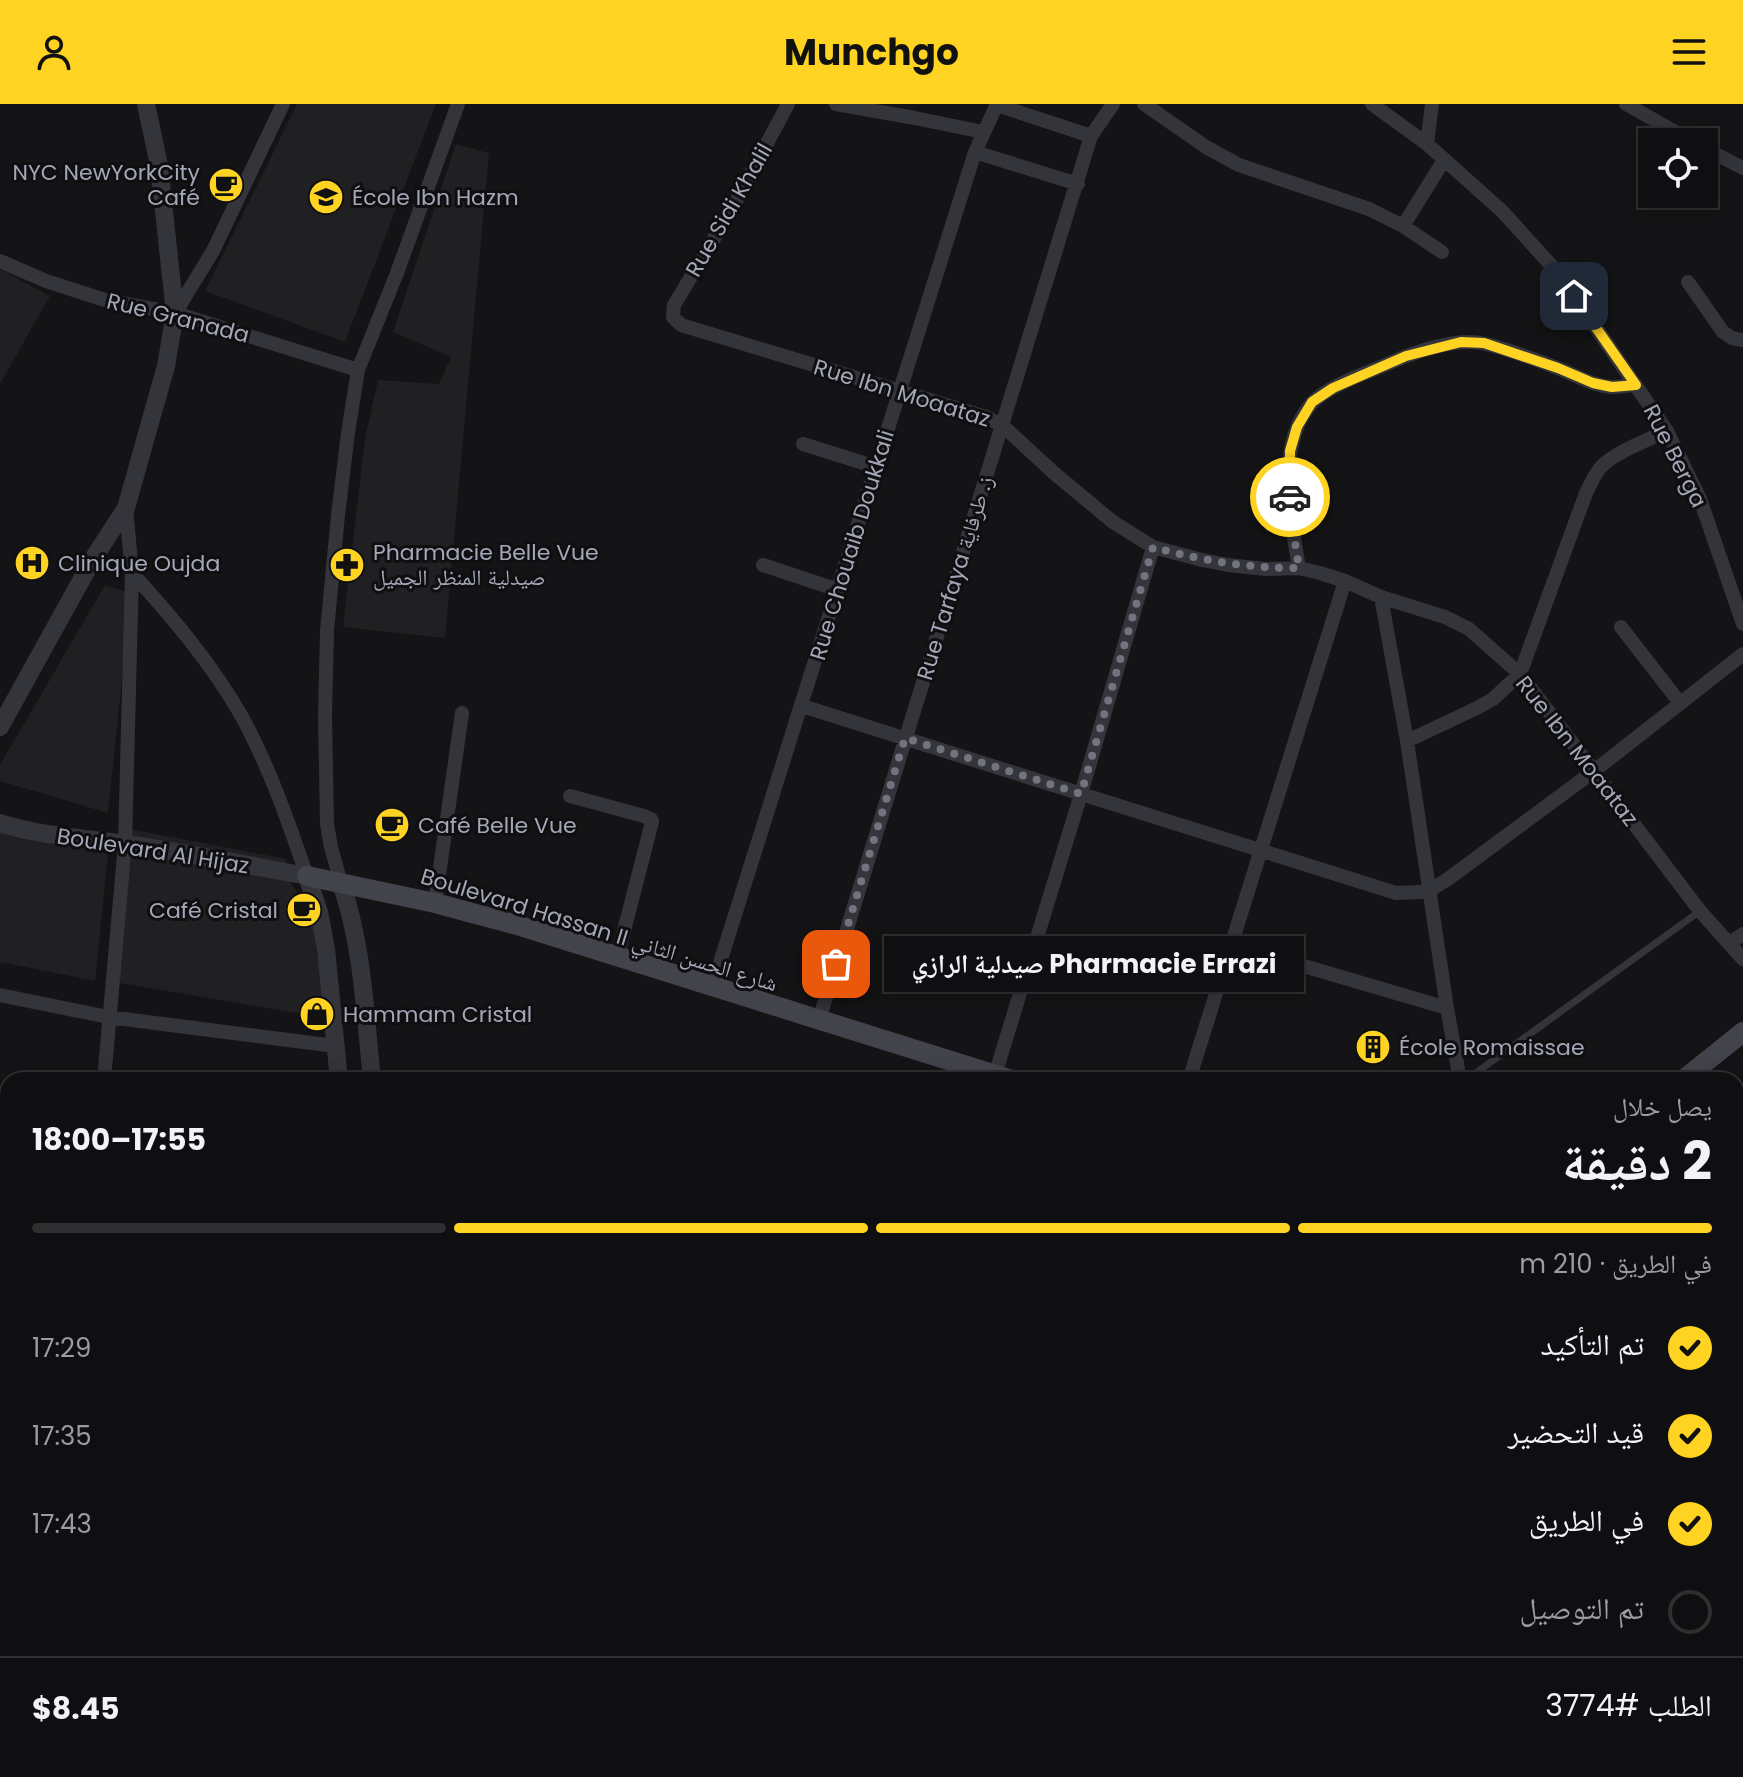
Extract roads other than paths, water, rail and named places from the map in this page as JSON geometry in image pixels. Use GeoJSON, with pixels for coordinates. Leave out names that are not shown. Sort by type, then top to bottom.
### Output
{"type":"FeatureCollection","features":[{"type":"Feature","properties":{"kind":"main road","name":"Boulevard Hassan II شارع الحسن الثاني"},"geometry":{"type":"LineString","coordinates":[[307,876],[435,903],[517,925],[984,1072]]}},
{"type":"Feature","properties":{"kind":"main road"},"geometry":{"type":"LineString","coordinates":[[1693,1072],[1743,1032]]}},
{"type":"Feature","properties":{"kind":"street"},"geometry":{"type":"LineString","coordinates":[[0,727],[93,559],[126,508],[166,366],[175,313],[159,165],[146,104]]}},
{"type":"Feature","properties":{"kind":"street"},"geometry":{"type":"LineString","coordinates":[[175,313],[213,251],[283,104]]}},
{"type":"Feature","properties":{"kind":"street"},"geometry":{"type":"LineString","coordinates":[[371,1072],[357,941],[327,824],[324,765],[327,631],[338,515],[358,370],[458,104]]}},
{"type":"Feature","properties":{"kind":"street","name":"Rue Sidi Khalil"},"geometry":{"type":"LineString","coordinates":[[673,317],[674,305],[733,207],[788,104]]}},
{"type":"Feature","properties":{"kind":"street"},"geometry":{"type":"LineString","coordinates":[[836,104],[983,132]]}},
{"type":"Feature","properties":{"kind":"street"},"geometry":{"type":"LineString","coordinates":[[997,104],[1091,136]]}},
{"type":"Feature","properties":{"kind":"street","name":"Rue Chouaib Doukkali"},"geometry":{"type":"LineString","coordinates":[[712,988],[975,152],[997,104]]}},
{"type":"Feature","properties":{"kind":"street","name":"Rue Tarfaya ز. طرفاية"},"geometry":{"type":"LineString","coordinates":[[819,1020],[1091,136],[1113,104]]}},
{"type":"Feature","properties":{"kind":"street"},"geometry":{"type":"LineString","coordinates":[[1144,104],[1206,147],[1239,165],[1369,209],[1403,226],[1442,252]]}},
{"type":"Feature","properties":{"kind":"street","name":"Rue Berga"},"geometry":{"type":"LineString","coordinates":[[1372,104],[1427,144],[1502,211],[1559,274],[1667,431],[1700,499],[1743,624]]}},
{"type":"Feature","properties":{"kind":"street"},"geometry":{"type":"LineString","coordinates":[[1427,144],[1432,104]]}},
{"type":"Feature","properties":{"kind":"street"},"geometry":{"type":"LineString","coordinates":[[1626,104],[1668,128]]}},
{"type":"Feature","properties":{"kind":"street"},"geometry":{"type":"LineString","coordinates":[[975,152],[1078,184]]}},
{"type":"Feature","properties":{"kind":"street"},"geometry":{"type":"LineString","coordinates":[[1718,155],[1743,168]]}},
{"type":"Feature","properties":{"kind":"street"},"geometry":{"type":"LineString","coordinates":[[1403,226],[1444,160]]}},
{"type":"Feature","properties":{"kind":"street","name":"Rue Granada"},"geometry":{"type":"LineString","coordinates":[[0,261],[46,281],[105,300],[175,313],[358,370]]}},
{"type":"Feature","properties":{"kind":"street"},"geometry":{"type":"LineString","coordinates":[[1688,282],[1723,332],[1743,340]]}},
{"type":"Feature","properties":{"kind":"street","name":"Rue Ibn Moaataz"},"geometry":{"type":"LineString","coordinates":[[673,317],[681,325],[986,417],[1003,426],[1113,522],[1153,547],[1228,565],[1299,568],[1345,581],[1469,629],[1520,674],[1700,911],[1743,959]]}},
{"type":"Feature","properties":{"kind":"street"},"geometry":{"type":"LineString","coordinates":[[1299,568],[1292,523],[1290,451],[1297,427],[1312,402],[1333,388],[1406,356],[1461,342],[1484,343],[1593,383],[1612,387],[1636,385]]}},
{"type":"Feature","properties":{"kind":"street"},"geometry":{"type":"LineString","coordinates":[[1407,741],[1493,699],[1520,674],[1595,475],[1613,457],[1667,431]]}},
{"type":"Feature","properties":{"kind":"street"},"geometry":{"type":"LineString","coordinates":[[803,444],[876,467]]}},
{"type":"Feature","properties":{"kind":"street"},"geometry":{"type":"LineString","coordinates":[[105,1072],[125,844],[132,573],[126,508]]}},
{"type":"Feature","properties":{"kind":"street"},"geometry":{"type":"LineString","coordinates":[[1005,1072],[1153,547]]}},
{"type":"Feature","properties":{"kind":"street"},"geometry":{"type":"LineString","coordinates":[[763,565],[838,590]]}},
{"type":"Feature","properties":{"kind":"street"},"geometry":{"type":"LineString","coordinates":[[132,573],[195,646],[241,715],[277,790],[319,912],[325,939],[338,1072]]}},
{"type":"Feature","properties":{"kind":"street"},"geometry":{"type":"LineString","coordinates":[[1192,1072],[1345,581]]}},
{"type":"Feature","properties":{"kind":"street"},"geometry":{"type":"LineString","coordinates":[[1381,597],[1407,741],[1447,1008],[1461,1072]]}},
{"type":"Feature","properties":{"kind":"street"},"geometry":{"type":"LineString","coordinates":[[1621,627],[1680,703]]}},
{"type":"Feature","properties":{"kind":"street"},"geometry":{"type":"LineString","coordinates":[[802,706],[1396,893],[1409,894],[1430,890],[1448,879],[1594,771],[1743,654]]}},
{"type":"Feature","properties":{"kind":"street"},"geometry":{"type":"LineString","coordinates":[[435,903],[462,713]]}},
{"type":"Feature","properties":{"kind":"street"},"geometry":{"type":"LineString","coordinates":[[570,796],[644,816],[652,822],[617,958]]}},
{"type":"Feature","properties":{"kind":"street","name":"Boulevard Al Hijaz"},"geometry":{"type":"LineString","coordinates":[[0,823],[59,837],[125,844],[307,876]]}},
{"type":"Feature","properties":{"kind":"street"},"geometry":{"type":"LineString","coordinates":[[1730,943],[1743,934]]}},
{"type":"Feature","properties":{"kind":"street"},"geometry":{"type":"LineString","coordinates":[[1232,945],[1447,1008]]}},
{"type":"Feature","properties":{"kind":"street"},"geometry":{"type":"LineString","coordinates":[[0,995],[108,1017],[335,1046]]}},
{"type":"Feature","properties":{"kind":"lane"},"geometry":{"type":"LineString","coordinates":[[1474,1072],[1700,911]]}},
{"type":"Feature","properties":{"kind":"place","name":"NYC NewYorkCity Café"},"geometry":{"type":"Point","coordinates":[226,185]}},
{"type":"Feature","properties":{"kind":"place","name":"École Ibn Hazm"},"geometry":{"type":"Point","coordinates":[326,197]}},
{"type":"Feature","properties":{"kind":"place","name":"Clinique Oujda"},"geometry":{"type":"Point","coordinates":[32,563]}},
{"type":"Feature","properties":{"kind":"place","name":"Pharmacie Belle Vue صيدلية المنظر الجميل"},"geometry":{"type":"Point","coordinates":[347,565]}},
{"type":"Feature","properties":{"kind":"place","name":"Café Belle Vue"},"geometry":{"type":"Point","coordinates":[392,825]}},
{"type":"Feature","properties":{"kind":"place","name":"Café Cristal"},"geometry":{"type":"Point","coordinates":[304,910]}},
{"type":"Feature","properties":{"kind":"place","name":"Pharmacie Errazi صيدلية الرازي"},"geometry":{"type":"Point","coordinates":[836,964]}},
{"type":"Feature","properties":{"kind":"place","name":"Hammam Cristal"},"geometry":{"type":"Point","coordinates":[317,1014]}},
{"type":"Feature","properties":{"kind":"place","name":"École Romaissae"},"geometry":{"type":"Point","coordinates":[1373,1047]}}]}
